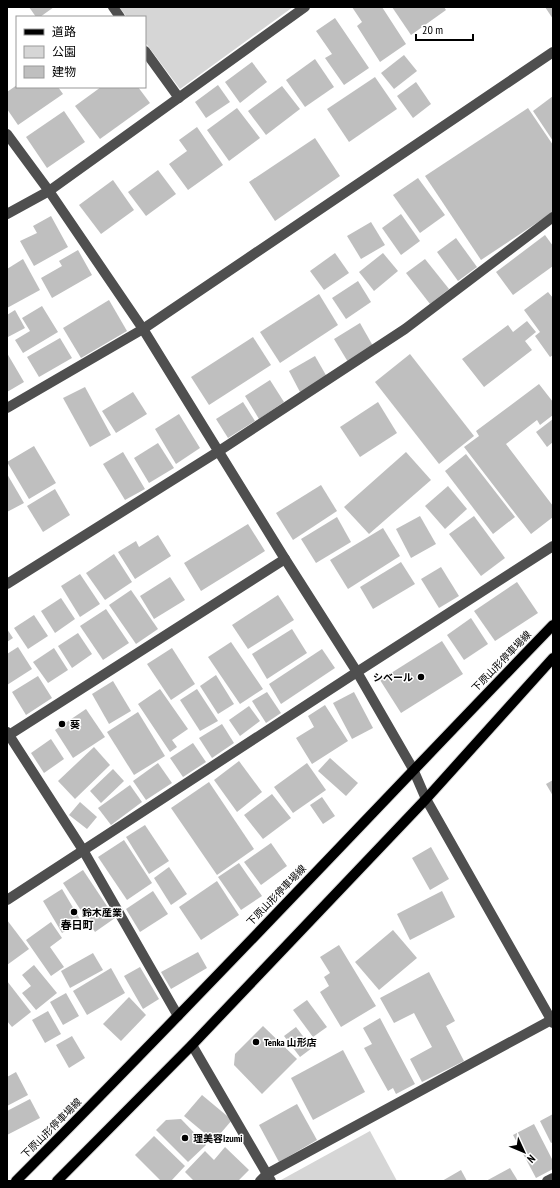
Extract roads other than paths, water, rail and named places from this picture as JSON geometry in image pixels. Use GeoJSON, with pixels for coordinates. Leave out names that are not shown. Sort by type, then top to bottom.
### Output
{"type":"FeatureCollection","features":[{"type":"Feature","properties":{"kind":"main road","name":"下原山形停車場線"},"geometry":{"type":"LineString","coordinates":[[16,1181],[178,1016],[413,769],[553,625]]}},
{"type":"Feature","properties":{"kind":"main road"},"geometry":{"type":"LineString","coordinates":[[57,1181],[192,1045],[426,799],[553,658]]}},
{"type":"Feature","properties":{"kind":"street"},"geometry":{"type":"LineString","coordinates":[[113,7],[119,16]]}},
{"type":"Feature","properties":{"kind":"street"},"geometry":{"type":"LineString","coordinates":[[7,214],[49,191],[305,7]]}},
{"type":"Feature","properties":{"kind":"street"},"geometry":{"type":"LineString","coordinates":[[146,52],[179,98]]}},
{"type":"Feature","properties":{"kind":"street"},"geometry":{"type":"LineString","coordinates":[[7,408],[143,329],[553,52]]}},
{"type":"Feature","properties":{"kind":"street"},"geometry":{"type":"LineString","coordinates":[[7,134],[49,191],[143,329],[285,559],[357,672],[413,769],[426,799],[553,1020],[266,1179],[192,1045]]}},
{"type":"Feature","properties":{"kind":"street"},"geometry":{"type":"LineString","coordinates":[[7,584],[219,451],[405,329],[553,217]]}},
{"type":"Feature","properties":{"kind":"street"},"geometry":{"type":"LineString","coordinates":[[7,900],[553,546]]}},
{"type":"Feature","properties":{"kind":"street"},"geometry":{"type":"LineString","coordinates":[[178,1016],[83,850],[8,733],[285,559]]}},
{"type":"Feature","properties":{"kind":"street"},"geometry":{"type":"LineString","coordinates":[[547,1181],[553,1178]]}},
{"type":"Feature","properties":{"kind":"place","name":"シベール"},"geometry":{"type":"Point","coordinates":[421,677]}},
{"type":"Feature","properties":{"kind":"place","name":"葵"},"geometry":{"type":"Point","coordinates":[62,724]}},
{"type":"Feature","properties":{"kind":"place","name":"鈴木産業"},"geometry":{"type":"Point","coordinates":[74,912]}},
{"type":"Feature","properties":{"kind":"place","name":"Tenka 山形店"},"geometry":{"type":"Point","coordinates":[256,1042]}},
{"type":"Feature","properties":{"kind":"place","name":"理美容Izumi"},"geometry":{"type":"Point","coordinates":[185,1138]}},
{"type":"Feature","properties":{"kind":"district","name":"春日町"},"geometry":{"type":"Point","coordinates":[77,925]}}]}
